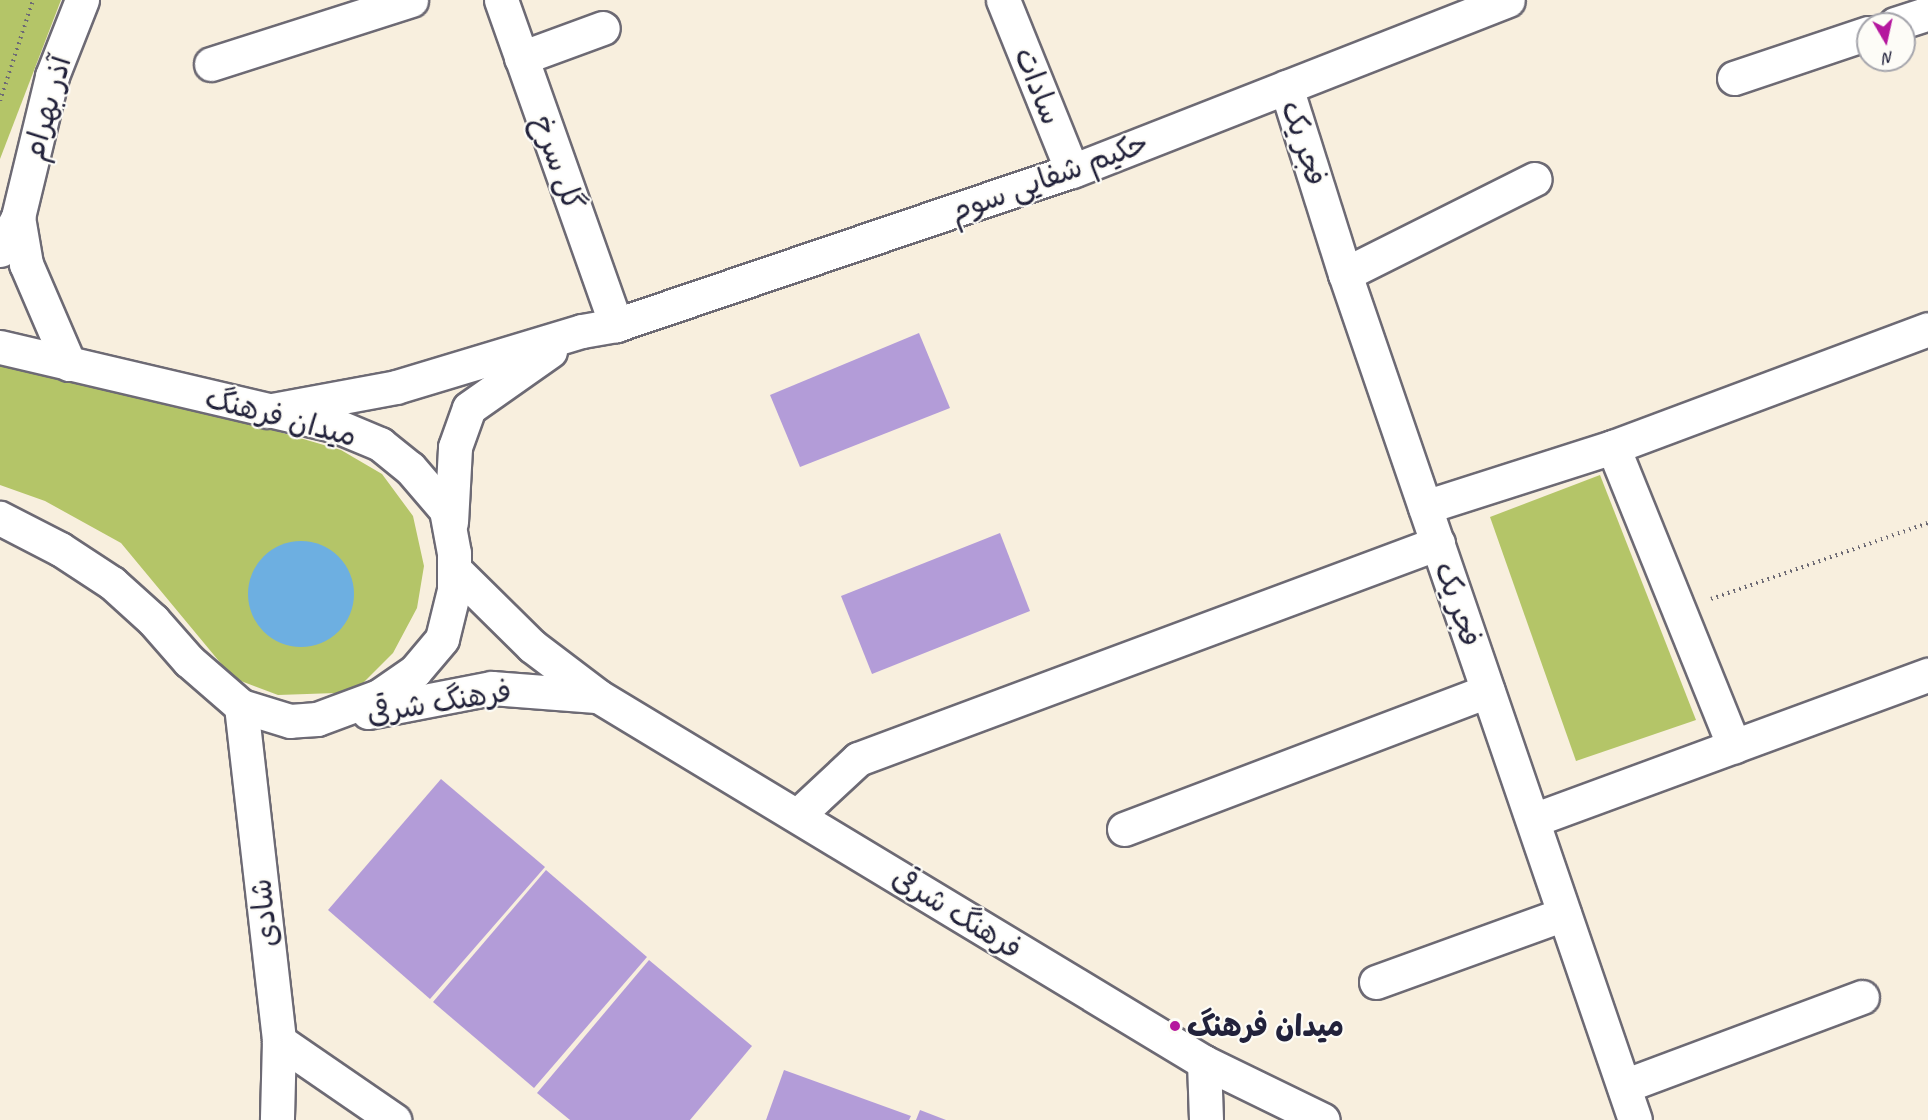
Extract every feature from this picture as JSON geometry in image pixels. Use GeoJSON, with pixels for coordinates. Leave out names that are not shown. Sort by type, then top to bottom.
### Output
{"type":"FeatureCollection","features":[{"type":"Feature","properties":{"kind":"street","name":"آذر بهرام"},"geometry":{"type":"LineString","coordinates":[[18,217],[52,76],[82,0]]}},
{"type":"Feature","properties":{"kind":"street"},"geometry":{"type":"LineString","coordinates":[[211,64],[411,0]]}},
{"type":"Feature","properties":{"kind":"street","name":"گل سرخ"},"geometry":{"type":"LineString","coordinates":[[501,0],[616,325]]}},
{"type":"Feature","properties":{"kind":"street","name":"سادات"},"geometry":{"type":"LineString","coordinates":[[1004,0],[1072,171]]}},
{"type":"Feature","properties":{"kind":"street","name":"حکیم شفایی سوم"},"geometry":{"type":"LineString","coordinates":[[267,411],[396,387],[582,331],[616,325],[1072,171],[1508,0]]}},
{"type":"Feature","properties":{"kind":"street"},"geometry":{"type":"LineString","coordinates":[[521,58],[603,28]]}},
{"type":"Feature","properties":{"kind":"street"},"geometry":{"type":"LineString","coordinates":[[1734,78],[1856,37]]}},
{"type":"Feature","properties":{"kind":"street","name":"فجر یک"},"geometry":{"type":"LineString","coordinates":[[1286,87],[1345,274],[1635,1120]]}},
{"type":"Feature","properties":{"kind":"street"},"geometry":{"type":"LineString","coordinates":[[1345,274],[1535,179]]}},
{"type":"Feature","properties":{"kind":"street"},"geometry":{"type":"LineString","coordinates":[[0,250],[18,217]]}},
{"type":"Feature","properties":{"kind":"street"},"geometry":{"type":"LineString","coordinates":[[18,217],[26,264],[69,364]]}},
{"type":"Feature","properties":{"kind":"street"},"geometry":{"type":"LineString","coordinates":[[1425,507],[1613,447],[1928,329]]}},
{"type":"Feature","properties":{"kind":"street"},"geometry":{"type":"LineString","coordinates":[[0,518],[60,549],[112,583],[153,620],[189,661],[241,706],[290,721],[317,719],[379,696],[415,671],[442,639],[454,590],[451,522],[456,447],[469,408],[582,331]]}},
{"type":"Feature","properties":{"kind":"street","name":"میدان فرهنگ"},"geometry":{"type":"LineString","coordinates":[[0,347],[337,426],[380,444],[410,468],[451,522]]}},
{"type":"Feature","properties":{"kind":"street"},"geometry":{"type":"LineString","coordinates":[[1613,447],[1734,746]]}},
{"type":"Feature","properties":{"kind":"street"},"geometry":{"type":"LineString","coordinates":[[798,816],[858,759],[1437,543]]}},
{"type":"Feature","properties":{"kind":"street","name":"فرهنگ شرقی"},"geometry":{"type":"LineString","coordinates":[[454,568],[532,646],[597,696],[1204,1062],[1307,1117]]}},
{"type":"Feature","properties":{"kind":"street"},"geometry":{"type":"LineString","coordinates":[[1533,820],[1928,675]]}},
{"type":"Feature","properties":{"kind":"street","name":"فرهنگ شرقی"},"geometry":{"type":"LineString","coordinates":[[317,719],[357,715],[429,697],[492,688],[597,696]]}},
{"type":"Feature","properties":{"kind":"street"},"geometry":{"type":"LineString","coordinates":[[1124,829],[1488,691]]}},
{"type":"Feature","properties":{"kind":"street","name":"شادی"},"geometry":{"type":"LineString","coordinates":[[241,706],[279,1041],[277,1120]]}},
{"type":"Feature","properties":{"kind":"street"},"geometry":{"type":"LineString","coordinates":[[1376,982],[1564,914]]}},
{"type":"Feature","properties":{"kind":"street"},"geometry":{"type":"LineString","coordinates":[[1623,1086],[1862,998]]}},
{"type":"Feature","properties":{"kind":"street"},"geometry":{"type":"LineString","coordinates":[[279,1041],[394,1120]]}},
{"type":"Feature","properties":{"kind":"street"},"geometry":{"type":"LineString","coordinates":[[1204,1062],[1206,1120]]}},
{"type":"Feature","properties":{"kind":"path"},"geometry":{"type":"LineString","coordinates":[[0,101],[33,0]]}},
{"type":"Feature","properties":{"kind":"path"},"geometry":{"type":"LineString","coordinates":[[1679,611],[1928,523]]}},
{"type":"Feature","properties":{"kind":"green space"},"geometry":{"type":"Polygon","coordinates":[[[0,0],[61,0],[0,159],[0,0]]]}},
{"type":"Feature","properties":{"kind":"green space"},"geometry":{"type":"Polygon","coordinates":[[[0,366],[269,429],[341,450],[382,474],[413,516],[424,566],[417,608],[393,653],[363,683],[336,693],[278,695],[233,678],[121,543],[45,501],[0,485],[0,366]]]}},
{"type":"Feature","properties":{"kind":"green space"},"geometry":{"type":"Polygon","coordinates":[[[1600,475],[1696,720],[1576,761],[1490,517],[1600,475]]]}},
{"type":"Feature","properties":{"kind":"water"},"geometry":{"type":"Polygon","coordinates":[[[301,541],[321,545],[338,557],[350,574],[354,594],[350,614],[338,631],[321,643],[301,647],[281,643],[264,631],[252,614],[248,594],[252,574],[264,557],[281,545],[301,541]]]}},
{"type":"Feature","properties":{"kind":"building"},"geometry":{"type":"Polygon","coordinates":[[[919,333],[950,408],[800,467],[770,395],[919,333]]]}},
{"type":"Feature","properties":{"kind":"building"},"geometry":{"type":"Polygon","coordinates":[[[1000,533],[1030,611],[872,674],[841,596],[1000,533]]]}},
{"type":"Feature","properties":{"kind":"building"},"geometry":{"type":"Polygon","coordinates":[[[441,779],[545,867],[430,999],[328,910],[441,779]]]}},
{"type":"Feature","properties":{"kind":"building"},"geometry":{"type":"Polygon","coordinates":[[[546,870],[647,957],[534,1088],[433,1002],[546,870]]]}},
{"type":"Feature","properties":{"kind":"building"},"geometry":{"type":"Polygon","coordinates":[[[649,960],[752,1046],[690,1120],[570,1120],[537,1093],[649,960]]]}},
{"type":"Feature","properties":{"kind":"building"},"geometry":{"type":"Polygon","coordinates":[[[784,1070],[911,1116],[909,1120],[766,1120],[784,1070]]]}},
{"type":"Feature","properties":{"kind":"building"},"geometry":{"type":"Polygon","coordinates":[[[920,1110],[946,1120],[916,1120],[920,1110]]]}},
{"type":"Feature","properties":{"kind":"place","name":"میدان فرهنگ"},"geometry":{"type":"Point","coordinates":[1175,1026]}}]}
